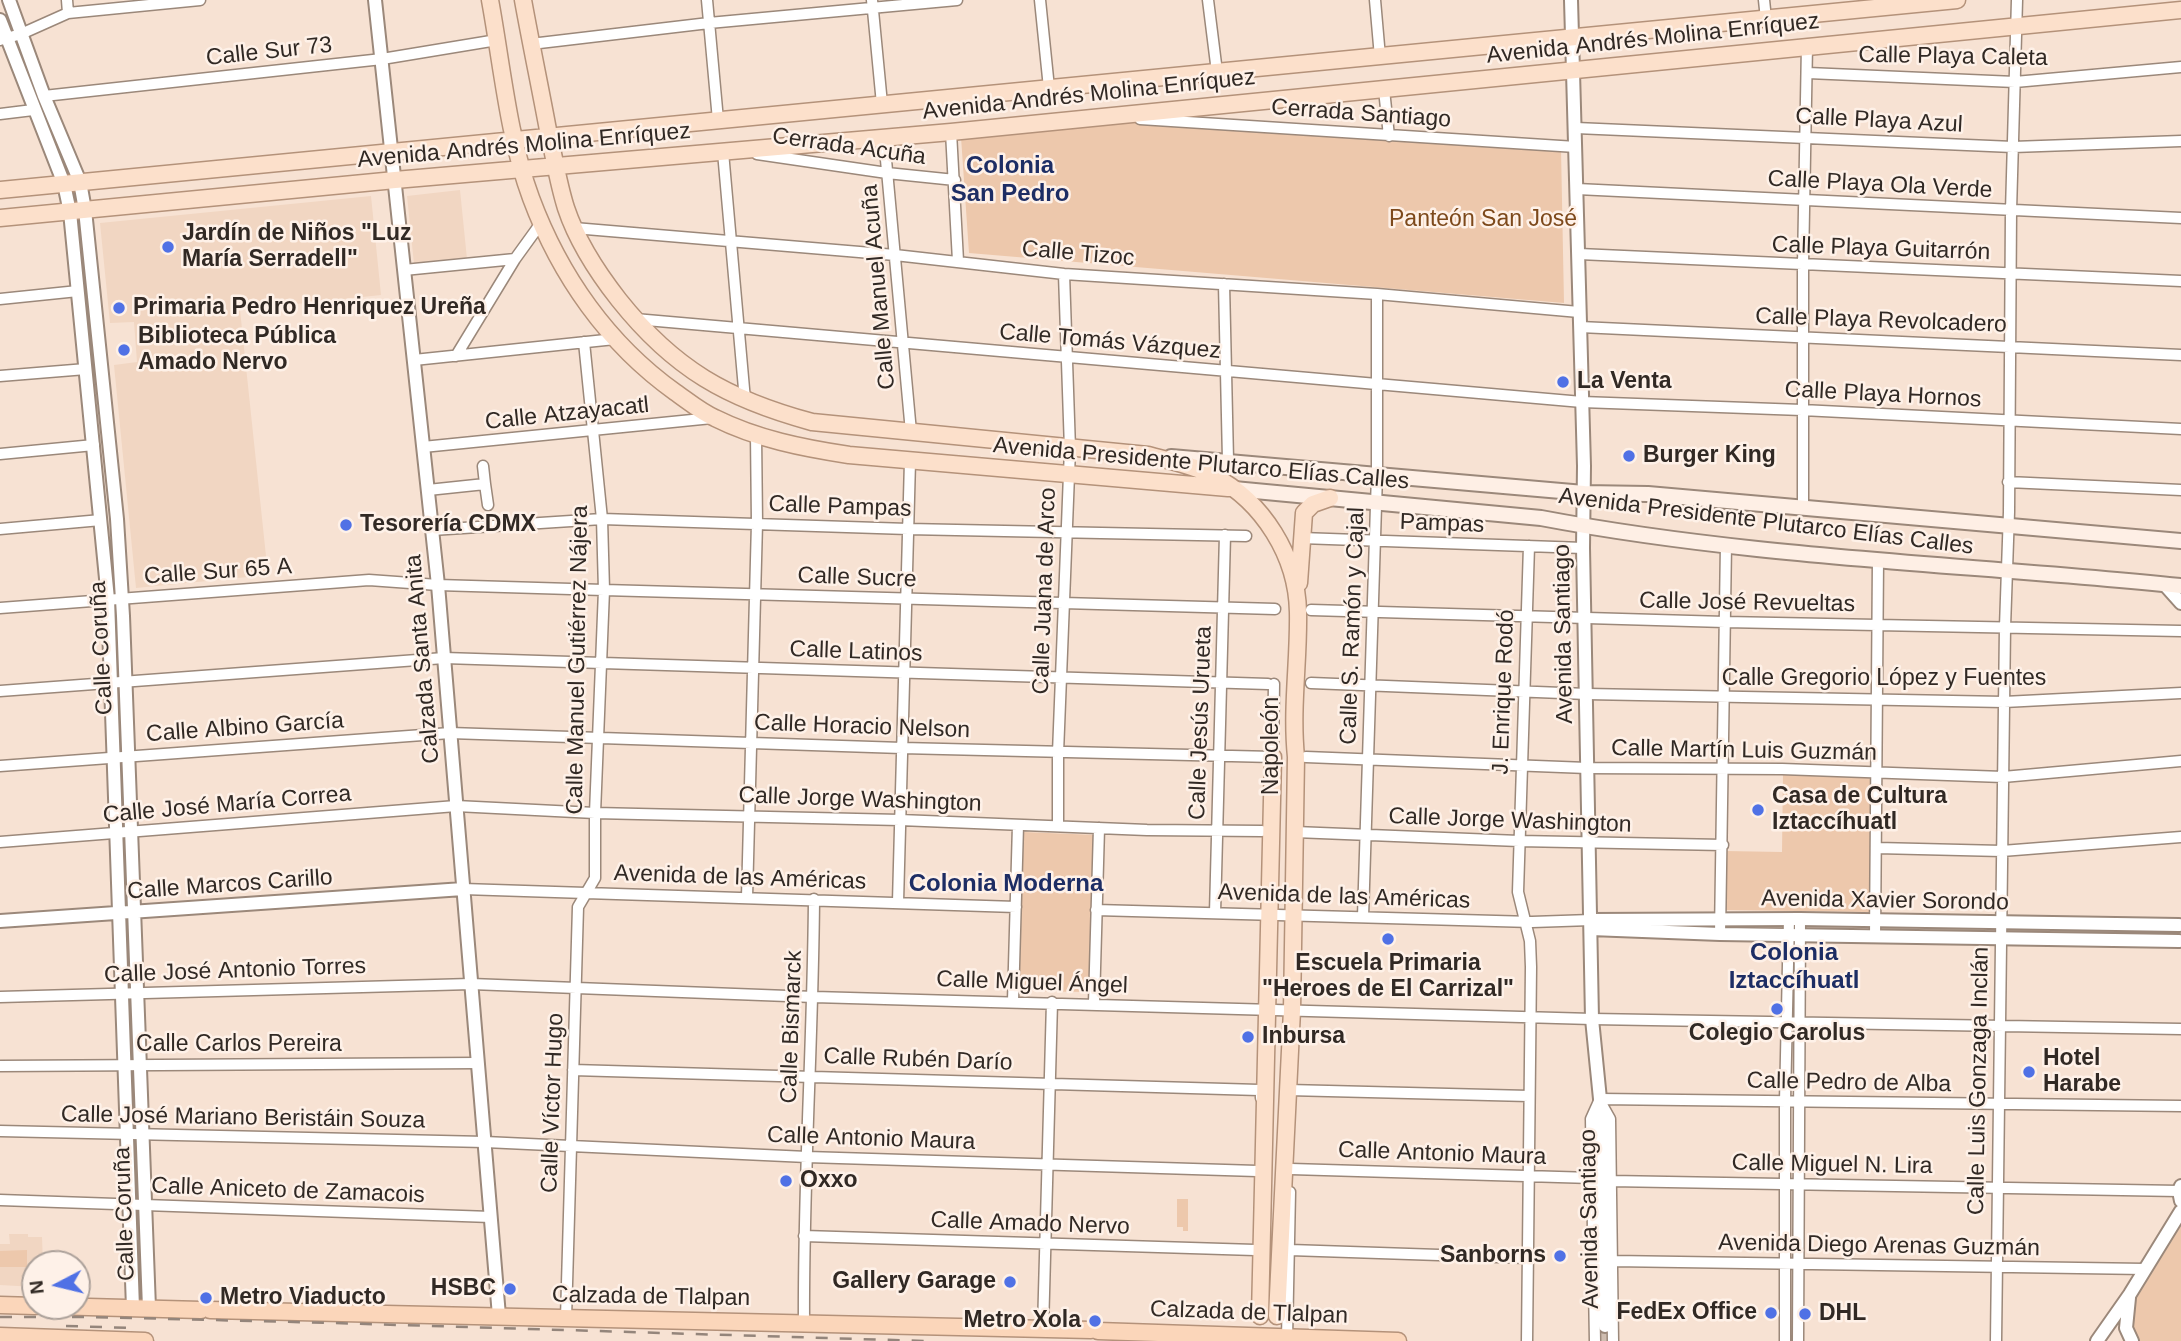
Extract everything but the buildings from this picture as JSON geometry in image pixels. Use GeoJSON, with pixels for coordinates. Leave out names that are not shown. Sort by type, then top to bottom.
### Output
{"type":"FeatureCollection","features":[{"type":"Feature","properties":{"kind":"highway"},"geometry":{"type":"LineString","coordinates":[[0,1305],[21,1306]]}},
{"type":"Feature","properties":{"kind":"highway","name":"Calzada de Tlalpan"},"geometry":{"type":"LineString","coordinates":[[91,1307],[1043,1329],[1398,1341]]}},
{"type":"Feature","properties":{"kind":"highway"},"geometry":{"type":"LineString","coordinates":[[0,1336],[145,1341]]}},
{"type":"Feature","properties":{"kind":"main road","name":"Avenida Presidente Plutarco Elías Calles"},"geometry":{"type":"LineString","coordinates":[[490,0],[522,168],[541,223],[556,254],[592,313],[615,340],[669,387],[714,418],[756,435],[824,451],[909,461],[1541,518],[1726,544],[2006,572],[2181,586]]}},
{"type":"Feature","properties":{"kind":"main road","name":"Avenida Presidente Plutarco Elías Calles"},"geometry":{"type":"LineString","coordinates":[[523,0],[561,190],[574,228],[598,270],[634,319],[666,351],[711,383],[775,412],[812,422],[1070,449],[2181,541]]}},
{"type":"Feature","properties":{"kind":"main road","name":"Avenida Andrés Molina Enríquez"},"geometry":{"type":"LineString","coordinates":[[0,190],[1957,0]]}},
{"type":"Feature","properties":{"kind":"main road"},"geometry":{"type":"LineString","coordinates":[[2097,18],[2168,0]]}},
{"type":"Feature","properties":{"kind":"main road","name":"Avenida Andrés Molina Enríquez"},"geometry":{"type":"LineString","coordinates":[[0,218],[555,165],[951,132],[2181,9]]}},
{"type":"Feature","properties":{"kind":"main road"},"geometry":{"type":"LineString","coordinates":[[271,163],[274,191]]}},
{"type":"Feature","properties":{"kind":"main road","name":"Napoleón"},"geometry":{"type":"LineString","coordinates":[[1148,455],[1194,467],[1234,489],[1250,503],[1277,536],[1305,610],[1293,727],[1296,757],[1292,1010],[1277,1316]]}},
{"type":"Feature","properties":{"kind":"main road"},"geometry":{"type":"LineString","coordinates":[[1305,610],[1301,538],[1304,513],[1313,504],[1330,498]]}},
{"type":"Feature","properties":{"kind":"main road","name":"Napoleón"},"geometry":{"type":"LineString","coordinates":[[1260,1316],[1273,757]]}},
{"type":"Feature","properties":{"kind":"street","name":"Calle Coruña"},"geometry":{"type":"LineString","coordinates":[[9,0],[72,183],[117,519],[141,1065],[144,1206],[141,1308]]}},
{"type":"Feature","properties":{"kind":"street"},"geometry":{"type":"LineString","coordinates":[[67,0],[68,13]]}},
{"type":"Feature","properties":{"kind":"street"},"geometry":{"type":"LineString","coordinates":[[3,39],[68,13],[200,0]]}},
{"type":"Feature","properties":{"kind":"street","name":"Calzada Santa Anita"},"geometry":{"type":"LineString","coordinates":[[376,0],[438,585],[499,1317]]}},
{"type":"Feature","properties":{"kind":"street"},"geometry":{"type":"LineString","coordinates":[[707,0],[718,120]]}},
{"type":"Feature","properties":{"kind":"street"},"geometry":{"type":"LineString","coordinates":[[531,44],[872,4],[957,0]]}},
{"type":"Feature","properties":{"kind":"street"},"geometry":{"type":"LineString","coordinates":[[1040,0],[1049,88]]}},
{"type":"Feature","properties":{"kind":"street"},"geometry":{"type":"LineString","coordinates":[[1208,0],[1217,72]]}},
{"type":"Feature","properties":{"kind":"street"},"geometry":{"type":"LineString","coordinates":[[1375,0],[1380,57]]}},
{"type":"Feature","properties":{"kind":"street","name":"Avenida Santiago"},"geometry":{"type":"LineString","coordinates":[[1571,0],[1583,402],[1584,617],[1592,1019],[1600,1099],[1605,1326]]}},
{"type":"Feature","properties":{"kind":"street"},"geometry":{"type":"LineString","coordinates":[[1764,0],[1766,19]]}},
{"type":"Feature","properties":{"kind":"street","name":"Calle Luis Gonzaga Inclán"},"geometry":{"type":"LineString","coordinates":[[1996,1341],[1997,1104],[2011,211],[2017,0]]}},
{"type":"Feature","properties":{"kind":"street"},"geometry":{"type":"LineString","coordinates":[[872,4],[882,104]]}},
{"type":"Feature","properties":{"kind":"street","name":"Calle Coruña"},"geometry":{"type":"LineString","coordinates":[[0,20],[3,39],[33,110],[72,183]]}},
{"type":"Feature","properties":{"kind":"street","name":"Calle Sur 73"},"geometry":{"type":"LineString","coordinates":[[44,96],[382,59],[497,40]]}},
{"type":"Feature","properties":{"kind":"street"},"geometry":{"type":"LineString","coordinates":[[1802,508],[1807,45]]}},
{"type":"Feature","properties":{"kind":"street","name":"Calle Playa Caleta"},"geometry":{"type":"LineString","coordinates":[[1808,73],[2015,82],[2181,67]]}},
{"type":"Feature","properties":{"kind":"street"},"geometry":{"type":"LineString","coordinates":[[1384,90],[1389,136]]}},
{"type":"Feature","properties":{"kind":"street"},"geometry":{"type":"LineString","coordinates":[[0,114],[33,110]]}},
{"type":"Feature","properties":{"kind":"street","name":"Cerrada Santiago"},"geometry":{"type":"LineString","coordinates":[[1101,117],[1576,147]]}},
{"type":"Feature","properties":{"kind":"street","name":"Calle Playa Azul"},"geometry":{"type":"LineString","coordinates":[[1576,128],[2013,147],[2181,141]]}},
{"type":"Feature","properties":{"kind":"street"},"geometry":{"type":"LineString","coordinates":[[951,132],[958,261]]}},
{"type":"Feature","properties":{"kind":"street","name":"Calle Manuel Acuña"},"geometry":{"type":"LineString","coordinates":[[884,138],[911,432]]}},
{"type":"Feature","properties":{"kind":"street"},"geometry":{"type":"LineString","coordinates":[[730,151],[732,241],[745,400]]}},
{"type":"Feature","properties":{"kind":"street","name":"Cerrada Acuña"},"geometry":{"type":"LineString","coordinates":[[730,151],[955,180]]}},
{"type":"Feature","properties":{"kind":"street","name":"Calle Playa Ola Verde"},"geometry":{"type":"LineString","coordinates":[[1577,189],[2181,218]]}},
{"type":"Feature","properties":{"kind":"street","name":"Calle Coruña"},"geometry":{"type":"LineString","coordinates":[[77,211],[78,291],[108,599],[130,1206],[141,1308]]}},
{"type":"Feature","properties":{"kind":"street"},"geometry":{"type":"LineString","coordinates":[[456,356],[515,259],[541,223]]}},
{"type":"Feature","properties":{"kind":"street","name":"Calle Tizoc"},"geometry":{"type":"LineString","coordinates":[[574,228],[895,255],[1064,274],[1377,294],[1579,312]]}},
{"type":"Feature","properties":{"kind":"street","name":"Calle Playa Guitarrón"},"geometry":{"type":"LineString","coordinates":[[1579,254],[2181,281]]}},
{"type":"Feature","properties":{"kind":"street"},"geometry":{"type":"LineString","coordinates":[[404,270],[515,259]]}},
{"type":"Feature","properties":{"kind":"street","name":"Calle Juana de Arco"},"geometry":{"type":"LineString","coordinates":[[1058,826],[1058,752],[1070,449],[1064,274]]}},
{"type":"Feature","properties":{"kind":"street"},"geometry":{"type":"LineString","coordinates":[[1224,284],[1228,460]]}},
{"type":"Feature","properties":{"kind":"street"},"geometry":{"type":"LineString","coordinates":[[0,299],[78,291]]}},
{"type":"Feature","properties":{"kind":"street","name":"Calle S. Ramón y Cajal"},"geometry":{"type":"LineString","coordinates":[[1363,917],[1374,614],[1377,294]]}},
{"type":"Feature","properties":{"kind":"street","name":"Calle Tomás Vázquez"},"geometry":{"type":"LineString","coordinates":[[634,319],[1583,402]]}},
{"type":"Feature","properties":{"kind":"street","name":"Calle Playa Revolcadero"},"geometry":{"type":"LineString","coordinates":[[1580,327],[2181,355]]}},
{"type":"Feature","properties":{"kind":"street"},"geometry":{"type":"LineString","coordinates":[[414,360],[615,340]]}},
{"type":"Feature","properties":{"kind":"street","name":"Calle Manuel Gutiérrez Nájera"},"geometry":{"type":"LineString","coordinates":[[584,342],[602,519],[604,590],[595,813],[596,878],[586,892]]}},
{"type":"Feature","properties":{"kind":"street"},"geometry":{"type":"LineString","coordinates":[[0,376],[86,369]]}},
{"type":"Feature","properties":{"kind":"street","name":"Calle Playa Hornos"},"geometry":{"type":"LineString","coordinates":[[1583,402],[2181,429]]}},
{"type":"Feature","properties":{"kind":"street","name":"Calle Atzayacatl"},"geometry":{"type":"LineString","coordinates":[[423,447],[714,418]]}},
{"type":"Feature","properties":{"kind":"street"},"geometry":{"type":"LineString","coordinates":[[747,897],[757,523],[756,435]]}},
{"type":"Feature","properties":{"kind":"street"},"geometry":{"type":"LineString","coordinates":[[0,454],[94,445]]}},
{"type":"Feature","properties":{"kind":"street"},"geometry":{"type":"LineString","coordinates":[[898,902],[909,461]]}},
{"type":"Feature","properties":{"kind":"street"},"geometry":{"type":"LineString","coordinates":[[483,466],[488,505]]}},
{"type":"Feature","properties":{"kind":"street"},"geometry":{"type":"LineString","coordinates":[[2008,482],[2181,489]]}},
{"type":"Feature","properties":{"kind":"street"},"geometry":{"type":"LineString","coordinates":[[428,490],[485,484]]}},
{"type":"Feature","properties":{"kind":"street","name":"Calle Pampas"},"geometry":{"type":"LineString","coordinates":[[432,530],[602,519],[1246,536]]}},
{"type":"Feature","properties":{"kind":"street"},"geometry":{"type":"LineString","coordinates":[[0,529],[101,520]]}},
{"type":"Feature","properties":{"kind":"street","name":"Calle Jesús Urueta"},"geometry":{"type":"LineString","coordinates":[[1215,913],[1225,535]]}},
{"type":"Feature","properties":{"kind":"street","name":"Pampas"},"geometry":{"type":"LineString","coordinates":[[1301,538],[1583,548]]}},
{"type":"Feature","properties":{"kind":"street"},"geometry":{"type":"LineString","coordinates":[[1720,934],[1726,544]]}},
{"type":"Feature","properties":{"kind":"street","name":"J. Enrique Rodó"},"geometry":{"type":"LineString","coordinates":[[1527,1341],[1530,940],[1518,892],[1528,546]]}},
{"type":"Feature","properties":{"kind":"street"},"geometry":{"type":"LineString","coordinates":[[1875,937],[1878,560]]}},
{"type":"Feature","properties":{"kind":"street","name":"Calle Sur 65 A"},"geometry":{"type":"LineString","coordinates":[[0,608],[369,580],[438,585]]}},
{"type":"Feature","properties":{"kind":"street"},"geometry":{"type":"LineString","coordinates":[[2164,584],[2181,603]]}},
{"type":"Feature","properties":{"kind":"street","name":"Calle Sucre"},"geometry":{"type":"LineString","coordinates":[[438,585],[1275,609]]}},
{"type":"Feature","properties":{"kind":"street","name":"Calle José Revueltas"},"geometry":{"type":"LineString","coordinates":[[1305,610],[1374,614],[2181,631]]}},
{"type":"Feature","properties":{"kind":"street","name":"Calle Latinos"},"geometry":{"type":"LineString","coordinates":[[0,691],[444,658],[1271,684]]}},
{"type":"Feature","properties":{"kind":"street"},"geometry":{"type":"LineString","coordinates":[[1311,683],[1587,694]]}},
{"type":"Feature","properties":{"kind":"street","name":"Napoleón"},"geometry":{"type":"LineString","coordinates":[[1271,684],[1273,757]]}},
{"type":"Feature","properties":{"kind":"street","name":"Calle Gregorio López y Fuentes"},"geometry":{"type":"LineString","coordinates":[[1587,694],[2004,702],[2181,693]]}},
{"type":"Feature","properties":{"kind":"street","name":"Calle Horacio Nelson"},"geometry":{"type":"LineString","coordinates":[[450,733],[1273,757]]}},
{"type":"Feature","properties":{"kind":"street","name":"Calle Albino García"},"geometry":{"type":"LineString","coordinates":[[0,766],[450,733]]}},
{"type":"Feature","properties":{"kind":"street","name":"Calle Martín Luis Guzmán"},"geometry":{"type":"LineString","coordinates":[[1306,757],[1521,763],[1587,768],[1877,771],[2003,777],[2181,761]]}},
{"type":"Feature","properties":{"kind":"street","name":"Calle Jorge Washington"},"geometry":{"type":"LineString","coordinates":[[456,806],[595,813],[1262,831]]}},
{"type":"Feature","properties":{"kind":"street","name":"Calle José María Correa"},"geometry":{"type":"LineString","coordinates":[[0,842],[456,806]]}},
{"type":"Feature","properties":{"kind":"street"},"geometry":{"type":"LineString","coordinates":[[1013,1001],[1018,825]]}},
{"type":"Feature","properties":{"kind":"street"},"geometry":{"type":"LineString","coordinates":[[1094,1003],[1099,828]]}},
{"type":"Feature","properties":{"kind":"street","name":"Calle Jorge Washington"},"geometry":{"type":"LineString","coordinates":[[1295,832],[1519,841],[1723,845]]}},
{"type":"Feature","properties":{"kind":"street"},"geometry":{"type":"LineString","coordinates":[[1877,848],[2002,851],[2181,837]]}},
{"type":"Feature","properties":{"kind":"street","name":"Avenida de las Américas"},"geometry":{"type":"LineString","coordinates":[[463,889],[1016,907]]}},
{"type":"Feature","properties":{"kind":"street","name":"Calle Marcos Carillo"},"geometry":{"type":"LineString","coordinates":[[0,921],[463,889]]}},
{"type":"Feature","properties":{"kind":"street","name":"Calle Víctor Hugo"},"geometry":{"type":"LineString","coordinates":[[566,1318],[578,907],[586,892]]}},
{"type":"Feature","properties":{"kind":"street","name":"Calle Bismarck"},"geometry":{"type":"LineString","coordinates":[[804,1323],[804,1236],[814,997],[814,899]]}},
{"type":"Feature","properties":{"kind":"street","name":"Avenida de las Américas"},"geometry":{"type":"LineString","coordinates":[[1096,910],[1591,924]]}},
{"type":"Feature","properties":{"kind":"street"},"geometry":{"type":"LineString","coordinates":[[1785,1341],[1785,1101],[1794,919]]}},
{"type":"Feature","properties":{"kind":"street","name":"Avenida Xavier Sorondo"},"geometry":{"type":"LineString","coordinates":[[1591,924],[1794,919],[2001,924],[2180,923]]}},
{"type":"Feature","properties":{"kind":"street"},"geometry":{"type":"LineString","coordinates":[[2180,923],[2180,944]]}},
{"type":"Feature","properties":{"kind":"street","name":"Avenida Xavier Sorondo"},"geometry":{"type":"LineString","coordinates":[[1591,924],[1720,934],[2180,944]]}},
{"type":"Feature","properties":{"kind":"street"},"geometry":{"type":"LineString","coordinates":[[1794,935],[1800,1023],[1798,1341]]}},
{"type":"Feature","properties":{"kind":"street","name":"Calle Miguel Ángel"},"geometry":{"type":"LineString","coordinates":[[471,984],[814,997],[1592,1019],[2181,1029]]}},
{"type":"Feature","properties":{"kind":"street","name":"Calle José Antonio Torres"},"geometry":{"type":"LineString","coordinates":[[0,997],[471,984]]}},
{"type":"Feature","properties":{"kind":"street"},"geometry":{"type":"LineString","coordinates":[[1043,1329],[1052,1002]]}},
{"type":"Feature","properties":{"kind":"street","name":"Calle Carlos Pereira"},"geometry":{"type":"LineString","coordinates":[[0,1066],[478,1063]]}},
{"type":"Feature","properties":{"kind":"street","name":"Calle Rubén Darío"},"geometry":{"type":"LineString","coordinates":[[573,1070],[1261,1091],[1257,1171]]}},
{"type":"Feature","properties":{"kind":"street"},"geometry":{"type":"LineString","coordinates":[[1288,1090],[1529,1096]]}},
{"type":"Feature","properties":{"kind":"street","name":"Avenida Santiago"},"geometry":{"type":"LineString","coordinates":[[1595,1341],[1591,1119],[1600,1099]]}},
{"type":"Feature","properties":{"kind":"street","name":"Avenida Santiago"},"geometry":{"type":"LineString","coordinates":[[1600,1099],[1609,1119],[1613,1341]]}},
{"type":"Feature","properties":{"kind":"street","name":"Calle Pedro de Alba"},"geometry":{"type":"LineString","coordinates":[[1600,1099],[2181,1106]]}},
{"type":"Feature","properties":{"kind":"street","name":"Napoleón"},"geometry":{"type":"LineString","coordinates":[[1286,1117],[1291,1169],[1287,1338]]}},
{"type":"Feature","properties":{"kind":"street","name":"Calle José Mariano Beristáin Souza"},"geometry":{"type":"LineString","coordinates":[[0,1131],[485,1142]]}},
{"type":"Feature","properties":{"kind":"street","name":"Calle Antonio Maura"},"geometry":{"type":"LineString","coordinates":[[485,1142],[807,1157],[1257,1171]]}},
{"type":"Feature","properties":{"kind":"street","name":"Calle Antonio Maura"},"geometry":{"type":"LineString","coordinates":[[1291,1169],[1592,1178]]}},
{"type":"Feature","properties":{"kind":"street"},"geometry":{"type":"LineString","coordinates":[[1252,1337],[1257,1171]]}},
{"type":"Feature","properties":{"kind":"street","name":"Calle Miguel N. Lira"},"geometry":{"type":"LineString","coordinates":[[1611,1181],[1787,1182],[2180,1193]]}},
{"type":"Feature","properties":{"kind":"street","name":"Calle Aniceto de Zamacois"},"geometry":{"type":"LineString","coordinates":[[0,1200],[491,1217]]}},
{"type":"Feature","properties":{"kind":"street"},"geometry":{"type":"LineString","coordinates":[[2097,1341],[2130,1294],[2181,1211]]}},
{"type":"Feature","properties":{"kind":"street","name":"Calle Amado Nervo"},"geometry":{"type":"LineString","coordinates":[[804,1236],[1255,1250]]}},
{"type":"Feature","properties":{"kind":"street"},"geometry":{"type":"LineString","coordinates":[[1290,1250],[1528,1258]]}},
{"type":"Feature","properties":{"kind":"street","name":"Avenida Diego Arenas Guzmán"},"geometry":{"type":"LineString","coordinates":[[1613,1261],[2145,1269]]}},
{"type":"Feature","properties":{"kind":"street"},"geometry":{"type":"LineString","coordinates":[[2130,1294],[2126,1328],[2132,1341]]}},
{"type":"Feature","properties":{"kind":"shaded area"},"geometry":{"type":"Polygon","coordinates":[[[460,190],[467,259],[414,264],[407,196],[460,190]]]}},
{"type":"Feature","properties":{"kind":"shaded area"},"geometry":{"type":"Polygon","coordinates":[[[371,196],[381,295],[240,310],[268,575],[136,588],[114,365],[137,362],[134,322],[110,323],[100,223],[371,196]]]}},
{"type":"Feature","properties":{"kind":"shaded area"},"geometry":{"type":"Polygon","coordinates":[[[9,1234],[42,1237],[42,1250],[21,1250],[21,1286],[0,1285],[0,1244],[10,1244],[9,1234]]]}},
{"type":"Feature","properties":{"kind":"green space","name":"Panteón San José"},"geometry":{"type":"Polygon","coordinates":[[[1116,120],[1561,149],[1564,303],[969,253],[961,137],[1116,120]]]}},
{"type":"Feature","properties":{"kind":"green space"},"geometry":{"type":"Polygon","coordinates":[[[1783,774],[1873,775],[1871,912],[1725,910],[1725,851],[1782,852],[1783,774]]]}},
{"type":"Feature","properties":{"kind":"green space"},"geometry":{"type":"Polygon","coordinates":[[[1023,832],[1096,835],[1093,992],[1018,991],[1023,832]]]}},
{"type":"Feature","properties":{"kind":"green space"},"geometry":{"type":"Polygon","coordinates":[[[1177,1199],[1188,1199],[1188,1231],[1177,1227],[1177,1199]]]}},
{"type":"Feature","properties":{"kind":"green space"},"geometry":{"type":"Polygon","coordinates":[[[2181,1226],[2181,1341],[2138,1341],[2130,1331],[2133,1304],[2181,1226]]]}},
{"type":"Feature","properties":{"kind":"green space"},"geometry":{"type":"Polygon","coordinates":[[[21,1250],[21,1267],[0,1267],[0,1251],[21,1250]]]}},
{"type":"Feature","properties":{"kind":"tunnel"},"geometry":{"type":"LineString","coordinates":[[1604,1341],[1605,1326]]}},
{"type":"Feature","properties":{"kind":"railway"},"geometry":{"type":"LineString","coordinates":[[0,1317],[334,1323],[925,1341]]}},
{"type":"Feature","properties":{"kind":"railway"},"geometry":{"type":"LineString","coordinates":[[66,1326],[133,1328]]}},
{"type":"Feature","properties":{"kind":"place","name":"Jardín de Niños \"Luz María Serradell\""},"geometry":{"type":"Point","coordinates":[168,247]}},
{"type":"Feature","properties":{"kind":"place","name":"Primaria Pedro Henriquez Ureña"},"geometry":{"type":"Point","coordinates":[119,308]}},
{"type":"Feature","properties":{"kind":"place","name":"Biblioteca Pública Amado Nervo"},"geometry":{"type":"Point","coordinates":[124,350]}},
{"type":"Feature","properties":{"kind":"place","name":"La Venta"},"geometry":{"type":"Point","coordinates":[1563,382]}},
{"type":"Feature","properties":{"kind":"place","name":"Burger King"},"geometry":{"type":"Point","coordinates":[1629,456]}},
{"type":"Feature","properties":{"kind":"place","name":"Tesorería CDMX"},"geometry":{"type":"Point","coordinates":[346,525]}},
{"type":"Feature","properties":{"kind":"place","name":"Casa de Cultura Iztaccíhuatl"},"geometry":{"type":"Point","coordinates":[1758,810]}},
{"type":"Feature","properties":{"kind":"place","name":"Escuela Primaria \"Heroes de El Carrizal\""},"geometry":{"type":"Point","coordinates":[1388,939]}},
{"type":"Feature","properties":{"kind":"place","name":"Colegio Carolus"},"geometry":{"type":"Point","coordinates":[1777,1009]}},
{"type":"Feature","properties":{"kind":"place","name":"Inbursa"},"geometry":{"type":"Point","coordinates":[1248,1037]}},
{"type":"Feature","properties":{"kind":"place","name":"Hotel Harabe"},"geometry":{"type":"Point","coordinates":[2029,1072]}},
{"type":"Feature","properties":{"kind":"place","name":"Oxxo"},"geometry":{"type":"Point","coordinates":[786,1181]}},
{"type":"Feature","properties":{"kind":"place","name":"Sanborns"},"geometry":{"type":"Point","coordinates":[1560,1256]}},
{"type":"Feature","properties":{"kind":"place","name":"Gallery Garage"},"geometry":{"type":"Point","coordinates":[1010,1282]}},
{"type":"Feature","properties":{"kind":"place","name":"HSBC"},"geometry":{"type":"Point","coordinates":[510,1289]}},
{"type":"Feature","properties":{"kind":"place","name":"Metro Viaducto"},"geometry":{"type":"Point","coordinates":[206,1298]}},
{"type":"Feature","properties":{"kind":"place","name":"FedEx Office"},"geometry":{"type":"Point","coordinates":[1771,1313]}},
{"type":"Feature","properties":{"kind":"place","name":"DHL"},"geometry":{"type":"Point","coordinates":[1805,1314]}},
{"type":"Feature","properties":{"kind":"place","name":"Metro Xola"},"geometry":{"type":"Point","coordinates":[1095,1321]}},
{"type":"Feature","properties":{"kind":"district","name":"Colonia San Pedro"},"geometry":{"type":"Point","coordinates":[1010,180]}},
{"type":"Feature","properties":{"kind":"district","name":"Colonia Moderna"},"geometry":{"type":"Point","coordinates":[1006,884]}},
{"type":"Feature","properties":{"kind":"district","name":"Colonia Iztaccíhuatl"},"geometry":{"type":"Point","coordinates":[1794,967]}}]}
